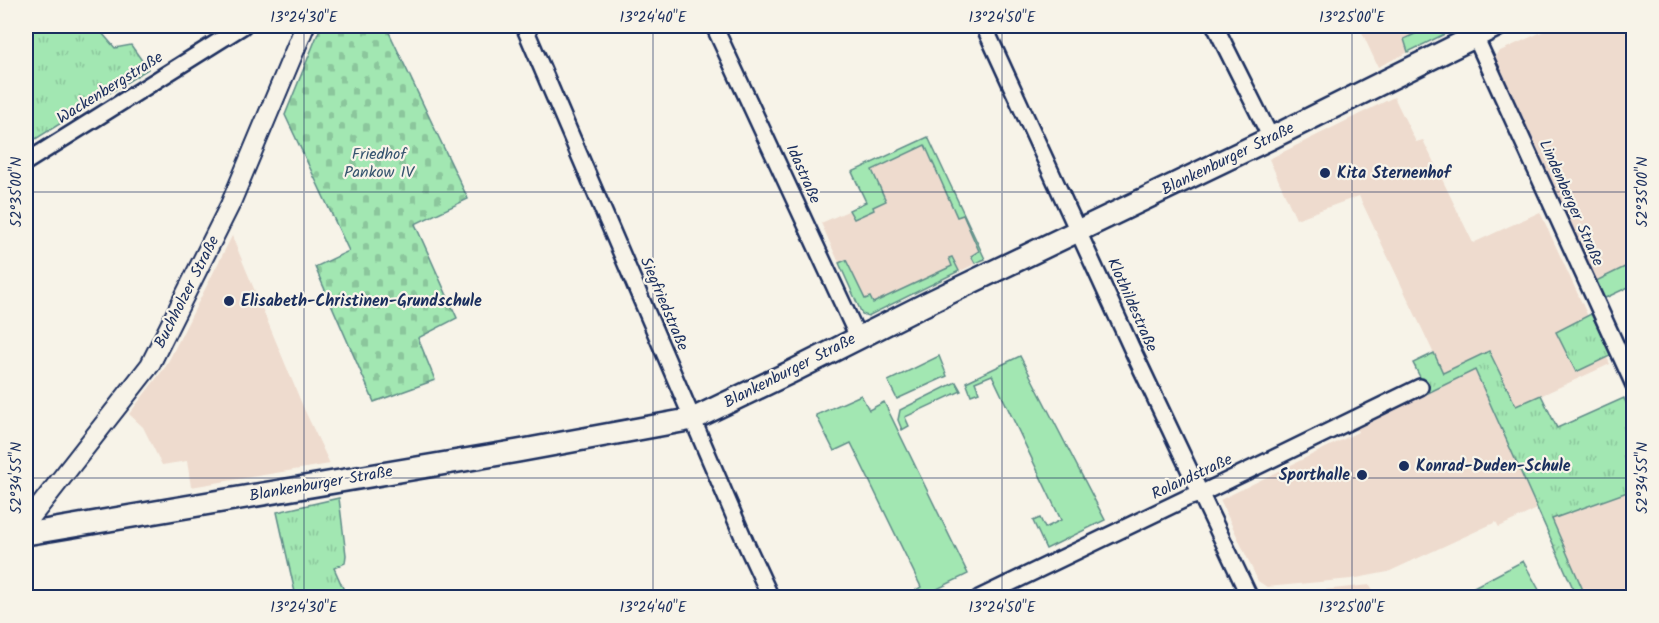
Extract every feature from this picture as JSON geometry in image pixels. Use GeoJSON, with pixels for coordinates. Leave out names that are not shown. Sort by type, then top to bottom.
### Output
{"type":"FeatureCollection","features":[{"type":"Feature","properties":{"kind":"main road","name":"Blankenburger Straße"},"geometry":{"type":"LineString","coordinates":[[27,534],[489,456],[693,418],[1271,138],[1496,26]]}},
{"type":"Feature","properties":{"kind":"street","name":"Wackenbergstraße"},"geometry":{"type":"LineString","coordinates":[[26,162],[243,26]]}},
{"type":"Feature","properties":{"kind":"street","name":"Buchholzer Straße"},"geometry":{"type":"LineString","coordinates":[[27,534],[28,521],[150,365],[231,205],[304,26]]}},
{"type":"Feature","properties":{"kind":"street","name":"Siegfriedstraße"},"geometry":{"type":"LineString","coordinates":[[524,26],[771,597]]}},
{"type":"Feature","properties":{"kind":"street","name":"Idastraße"},"geometry":{"type":"LineString","coordinates":[[714,26],[858,337]]}},
{"type":"Feature","properties":{"kind":"street","name":"Klothildestraße"},"geometry":{"type":"LineString","coordinates":[[984,26],[1200,494],[1250,597]]}},
{"type":"Feature","properties":{"kind":"street"},"geometry":{"type":"LineString","coordinates":[[1215,26],[1271,138]]}},
{"type":"Feature","properties":{"kind":"street","name":"Lindenberger Straße"},"geometry":{"type":"LineString","coordinates":[[1475,36],[1634,385]]}},
{"type":"Feature","properties":{"kind":"street","name":"Rolandstraße"},"geometry":{"type":"LineString","coordinates":[[979,597],[1187,498],[1200,494],[1420,387]]}},
{"type":"Feature","properties":{"kind":"shaded area"},"geometry":{"type":"Polygon","coordinates":[[[1359,26],[1462,26],[1378,67],[1359,26]]]}},
{"type":"Feature","properties":{"kind":"shaded area"},"geometry":{"type":"Polygon","coordinates":[[[1555,26],[1633,26],[1633,263],[1594,282],[1493,59],[1498,52],[1555,26]]]}},
{"type":"Feature","properties":{"kind":"shaded area"},"geometry":{"type":"Polygon","coordinates":[[[1394,97],[1416,142],[1423,140],[1473,243],[1540,212],[1610,364],[1516,407],[1489,351],[1443,373],[1359,196],[1296,219],[1269,159],[1394,97]]]}},
{"type":"Feature","properties":{"kind":"shaded area"},"geometry":{"type":"Polygon","coordinates":[[[928,137],[985,259],[868,316],[862,314],[821,223],[866,203],[852,172],[928,137]]]}},
{"type":"Feature","properties":{"kind":"shaded area","name":"Elisabeth-Christinen-Grundschule"},"geometry":{"type":"Polygon","coordinates":[[[232,236],[304,409],[330,464],[191,487],[187,461],[162,465],[143,427],[129,414],[166,366],[232,236]]]}},
{"type":"Feature","properties":{"kind":"shaded area","name":"Konrad-Duden-Schule"},"geometry":{"type":"Polygon","coordinates":[[[1475,370],[1537,509],[1499,527],[1496,522],[1388,572],[1351,579],[1267,587],[1258,581],[1220,500],[1358,432],[1356,428],[1475,370]]]}},
{"type":"Feature","properties":{"kind":"shaded area"},"geometry":{"type":"Polygon","coordinates":[[[1633,490],[1633,597],[1586,597],[1552,519],[1633,490]]]}},
{"type":"Feature","properties":{"kind":"shaded area"},"geometry":{"type":"Polygon","coordinates":[[[1370,585],[1377,597],[1258,597],[1370,585]]]}},
{"type":"Feature","properties":{"kind":"green space"},"geometry":{"type":"Polygon","coordinates":[[[26,26],[96,26],[115,48],[131,45],[148,69],[26,145],[26,26]]]}},
{"type":"Feature","properties":{"kind":"green space","name":"Friedhof Pankow IV"},"geometry":{"type":"Polygon","coordinates":[[[321,26],[386,26],[468,199],[415,224],[457,318],[418,338],[435,380],[374,402],[315,267],[349,251],[285,115],[321,26]]]}},
{"type":"Feature","properties":{"kind":"green space"},"geometry":{"type":"Polygon","coordinates":[[[1432,26],[1450,26],[1453,30],[1408,52],[1404,39],[1432,26]]]}},
{"type":"Feature","properties":{"kind":"green space"},"geometry":{"type":"Polygon","coordinates":[[[928,137],[985,259],[975,263],[971,256],[979,251],[963,215],[957,217],[925,145],[872,170],[886,201],[873,207],[874,210],[854,219],[849,210],[866,202],[852,172],[928,137]]]}},
{"type":"Feature","properties":{"kind":"green space"},"geometry":{"type":"Polygon","coordinates":[[[952,257],[959,271],[868,316],[862,314],[839,263],[846,260],[865,299],[870,297],[873,303],[952,266],[949,258],[952,257]]]}},
{"type":"Feature","properties":{"kind":"green space"},"geometry":{"type":"Polygon","coordinates":[[[1633,263],[1633,285],[1603,299],[1594,282],[1633,263]]]}},
{"type":"Feature","properties":{"kind":"green space"},"geometry":{"type":"Polygon","coordinates":[[[1591,314],[1612,355],[1576,372],[1556,332],[1591,314]]]}},
{"type":"Feature","properties":{"kind":"green space"},"geometry":{"type":"Polygon","coordinates":[[[1489,351],[1516,406],[1541,395],[1557,428],[1624,398],[1633,419],[1633,490],[1552,519],[1586,597],[1577,597],[1475,370],[1428,393],[1413,363],[1434,353],[1443,373],[1489,351]]]}},
{"type":"Feature","properties":{"kind":"green space"},"geometry":{"type":"Polygon","coordinates":[[[939,356],[947,376],[897,399],[888,381],[939,356]]]}},
{"type":"Feature","properties":{"kind":"green space"},"geometry":{"type":"Polygon","coordinates":[[[1020,356],[1105,520],[1046,549],[1033,521],[1040,518],[1045,528],[1061,520],[992,375],[975,382],[979,392],[971,395],[966,382],[1020,356]]]}},
{"type":"Feature","properties":{"kind":"green space"},"geometry":{"type":"Polygon","coordinates":[[[956,382],[961,391],[905,417],[909,426],[902,430],[898,420],[900,410],[956,382]]]}},
{"type":"Feature","properties":{"kind":"green space"},"geometry":{"type":"Polygon","coordinates":[[[861,395],[869,410],[884,402],[968,574],[921,597],[905,597],[921,587],[851,443],[834,451],[816,415],[861,395]]]}},
{"type":"Feature","properties":{"kind":"green space"},"geometry":{"type":"Polygon","coordinates":[[[339,498],[346,555],[345,563],[334,568],[347,597],[296,597],[277,512],[339,498]]]}},
{"type":"Feature","properties":{"kind":"green space"},"geometry":{"type":"Polygon","coordinates":[[[1523,561],[1543,597],[1455,597],[1523,561]]]}},
{"type":"Feature","properties":{"kind":"place","name":"Kita Sternenhof"},"geometry":{"type":"Point","coordinates":[1325,173]}},
{"type":"Feature","properties":{"kind":"place","name":"Elisabeth-Christinen-Grundschule"},"geometry":{"type":"Point","coordinates":[229,301]}},
{"type":"Feature","properties":{"kind":"place","name":"Konrad-Duden-Schule"},"geometry":{"type":"Point","coordinates":[1404,466]}},
{"type":"Feature","properties":{"kind":"place","name":"Sporthalle"},"geometry":{"type":"Point","coordinates":[1362,475]}}]}
